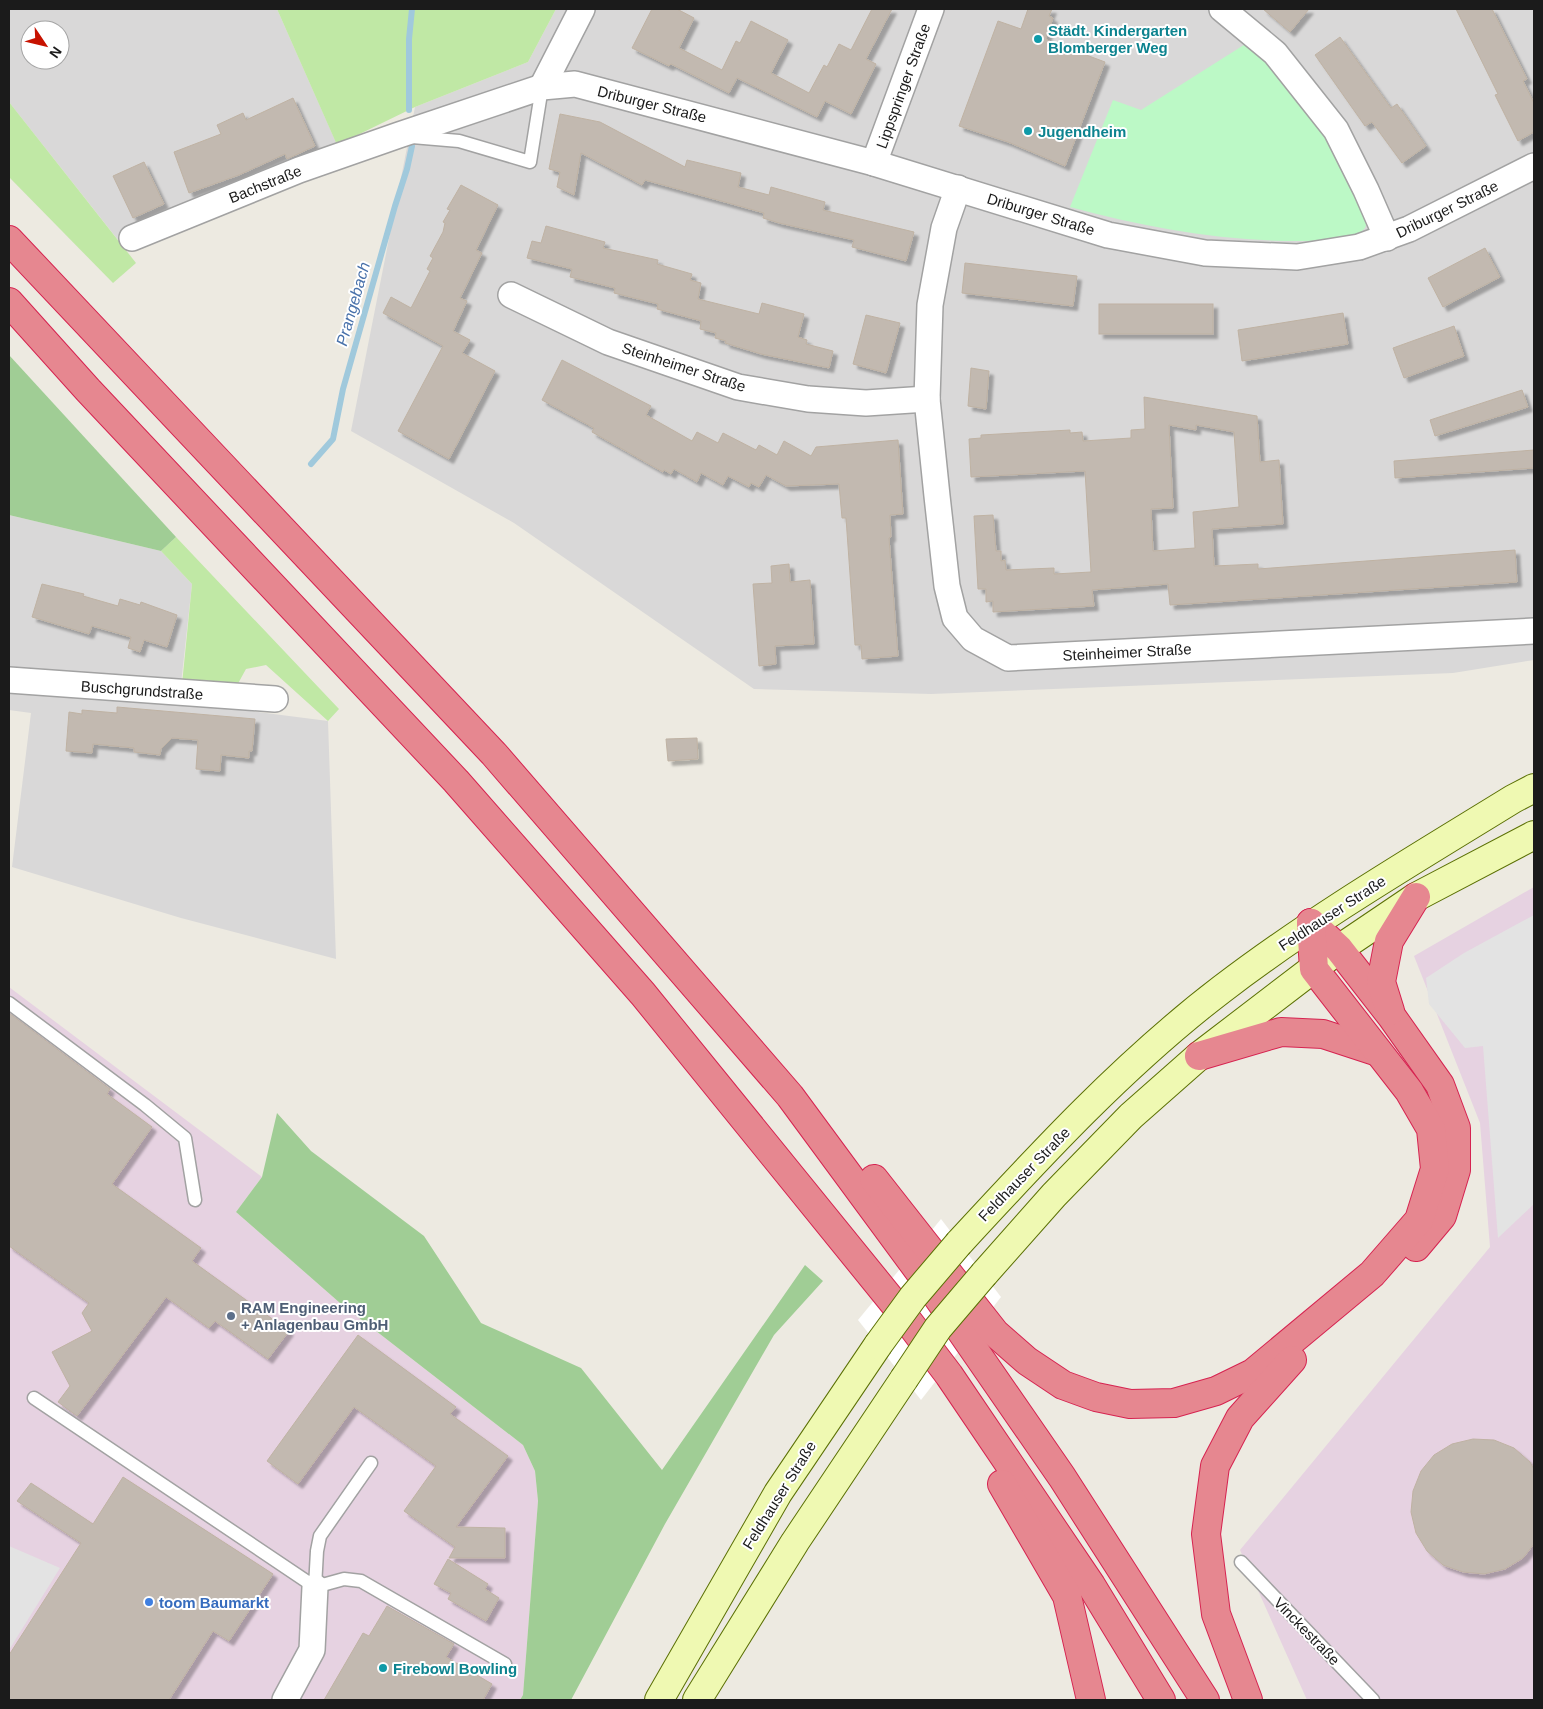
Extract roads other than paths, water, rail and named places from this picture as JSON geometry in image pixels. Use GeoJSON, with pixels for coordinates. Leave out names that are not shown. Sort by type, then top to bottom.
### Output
{"type":"FeatureCollection","features":[{"type":"Feature","properties":{"kind":"highway"},"geometry":{"type":"LineString","coordinates":[[9,240],[494,754],[790,1096],[930,1286],[1057,1469],[1206,1700]]}},
{"type":"Feature","properties":{"kind":"highway"},"geometry":{"type":"LineString","coordinates":[[9,302],[88,390],[456,781],[604,950],[739,1112],[949,1375],[1091,1585],[1161,1700]]}},
{"type":"Feature","properties":{"kind":"highway"},"geometry":{"type":"LineString","coordinates":[[1392,1017],[1381,982],[1389,941],[1416,897]]}},
{"type":"Feature","properties":{"kind":"highway"},"geometry":{"type":"LineString","coordinates":[[790,1096],[848,1147],[995,1333],[1027,1361],[1063,1385],[1096,1398],[1130,1404],[1174,1403],[1216,1391],[1254,1373],[1372,1274],[1418,1220],[1434,1169],[1431,1129],[1410,1091],[1314,969],[1311,923]]}},
{"type":"Feature","properties":{"kind":"highway"},"geometry":{"type":"LineString","coordinates":[[1248,1700],[1216,1614],[1206,1534],[1215,1466],[1240,1418],[1286,1364],[1408,1259],[1442,1216],[1456,1170],[1456,1128],[1440,1085],[1392,1017],[1339,949],[1311,923]]}},
{"type":"Feature","properties":{"kind":"highway"},"geometry":{"type":"LineString","coordinates":[[1199,1056],[1281,1032],[1324,1034],[1378,1052]]}},
{"type":"Feature","properties":{"kind":"highway"},"geometry":{"type":"LineString","coordinates":[[949,1375],[983,1450],[1066,1596],[1091,1700]]}},
{"type":"Feature","properties":{"kind":"main road","name":"Feldhauser Straße"},"geometry":{"type":"LineString","coordinates":[[659,1700],[778,1493],[878,1345],[913,1298],[959,1243],[1025,1172],[1120,1077],[1221,990],[1311,923],[1534,788]]}},
{"type":"Feature","properties":{"kind":"main road"},"geometry":{"type":"LineString","coordinates":[[697,1700],[796,1542],[938,1328],[1054,1195],[1131,1116],[1199,1056],[1339,949],[1416,897],[1534,835]]}},
{"type":"Feature","properties":{"kind":"street"},"geometry":{"type":"LineString","coordinates":[[542,87],[582,9]]}},
{"type":"Feature","properties":{"kind":"street","name":"Lippspringer Straße"},"geometry":{"type":"LineString","coordinates":[[874,163],[931,9]]}},
{"type":"Feature","properties":{"kind":"street"},"geometry":{"type":"LineString","coordinates":[[1222,9],[1275,53],[1336,130],[1366,190],[1387,238]]}},
{"type":"Feature","properties":{"kind":"street","name":"Driburger Straße"},"geometry":{"type":"LineString","coordinates":[[542,87],[575,84],[874,163],[1108,235],[1205,253],[1297,257],[1359,247],[1409,229],[1534,166]]}},
{"type":"Feature","properties":{"kind":"street","name":"Bachstraße"},"geometry":{"type":"LineString","coordinates":[[132,238],[299,170],[542,87]]}},
{"type":"Feature","properties":{"kind":"street","name":"Steinheimer Straße"},"geometry":{"type":"LineString","coordinates":[[958,188],[944,228],[930,306],[927,399],[947,586],[955,618],[973,639],[1008,658],[1534,631]]}},
{"type":"Feature","properties":{"kind":"street","name":"Steinheimer Straße"},"geometry":{"type":"LineString","coordinates":[[511,296],[608,342],[738,387],[808,399],[866,403],[927,399]]}},
{"type":"Feature","properties":{"kind":"street","name":"Buschgrundstraße"},"geometry":{"type":"LineString","coordinates":[[9,680],[274,699]]}},
{"type":"Feature","properties":{"kind":"street"},"geometry":{"type":"LineString","coordinates":[[285,1700],[312,1650],[315,1587]]}},
{"type":"Feature","properties":{"kind":"lane","name":"Bachstraße"},"geometry":{"type":"LineString","coordinates":[[399,135],[459,141],[530,162],[542,87]]}},
{"type":"Feature","properties":{"kind":"lane"},"geometry":{"type":"LineString","coordinates":[[9,1003],[145,1104],[185,1138],[195,1200]]}},
{"type":"Feature","properties":{"kind":"lane"},"geometry":{"type":"LineString","coordinates":[[34,1398],[315,1587],[344,1579],[361,1581],[505,1664]]}},
{"type":"Feature","properties":{"kind":"lane"},"geometry":{"type":"LineString","coordinates":[[315,1587],[317,1551],[320,1536],[370,1463]]}},
{"type":"Feature","properties":{"kind":"lane","name":"Vinckestraße"},"geometry":{"type":"LineString","coordinates":[[1242,1562],[1373,1700]]}},
{"type":"Feature","properties":{"kind":"waterway","name":"Prangebach"},"geometry":{"type":"LineString","coordinates":[[409,110],[409,39],[412,9]]}},
{"type":"Feature","properties":{"kind":"waterway","name":"Prangebach"},"geometry":{"type":"LineString","coordinates":[[311,464],[333,439],[343,389],[412,146]]}},
{"type":"Feature","properties":{"kind":"place","name":"Städt. Kindergarten Blomberger Weg"},"geometry":{"type":"Point","coordinates":[1038,39]}},
{"type":"Feature","properties":{"kind":"place","name":"Jugendheim"},"geometry":{"type":"Point","coordinates":[1028,131]}},
{"type":"Feature","properties":{"kind":"place","name":"RAM Engineering + Anlagenbau GmbH"},"geometry":{"type":"Point","coordinates":[231,1316]}},
{"type":"Feature","properties":{"kind":"place","name":"toom Baumarkt"},"geometry":{"type":"Point","coordinates":[149,1602]}},
{"type":"Feature","properties":{"kind":"place","name":"Firebowl Bowling"},"geometry":{"type":"Point","coordinates":[383,1668]}}]}
